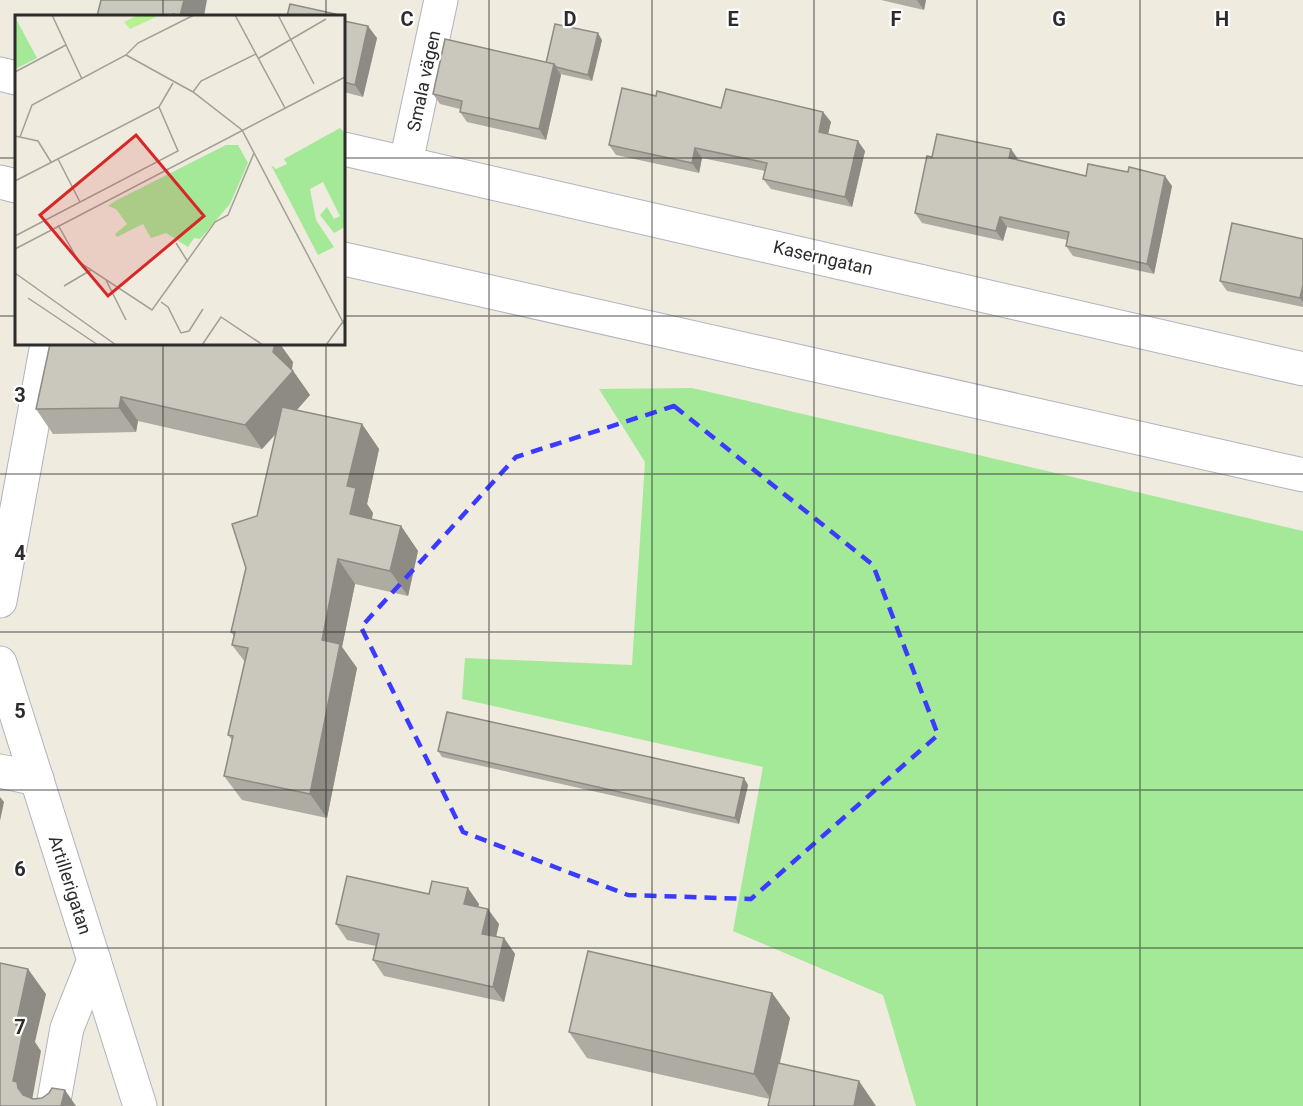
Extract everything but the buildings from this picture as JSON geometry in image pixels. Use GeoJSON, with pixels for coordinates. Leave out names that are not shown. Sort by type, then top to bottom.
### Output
{"type":"FeatureCollection","features":[{"type":"Feature","properties":{"kind":"street","name":"Smala vägen"},"geometry":{"type":"LineString","coordinates":[[406,162],[441,0]]}},
{"type":"Feature","properties":{"kind":"street"},"geometry":{"type":"LineString","coordinates":[[0,74],[15,78]]}},
{"type":"Feature","properties":{"kind":"street","name":"Kaserngatan"},"geometry":{"type":"LineString","coordinates":[[345,149],[1303,369]]}},
{"type":"Feature","properties":{"kind":"street"},"geometry":{"type":"LineString","coordinates":[[0,182],[15,186]]}},
{"type":"Feature","properties":{"kind":"street"},"geometry":{"type":"LineString","coordinates":[[345,259],[1303,475]]}},
{"type":"Feature","properties":{"kind":"street"},"geometry":{"type":"LineString","coordinates":[[0,601],[47,345]]}},
{"type":"Feature","properties":{"kind":"street","name":"Artillerigatan"},"geometry":{"type":"LineString","coordinates":[[0,663],[140,1106]]}},
{"type":"Feature","properties":{"kind":"street"},"geometry":{"type":"LineString","coordinates":[[0,771],[37,780]]}},
{"type":"Feature","properties":{"kind":"street"},"geometry":{"type":"LineString","coordinates":[[53,1106],[67,1028],[94,960]]}},
{"type":"Feature","properties":{"kind":"highlighted area"},"geometry":{"type":"Polygon","coordinates":[[[674,406],[873,565],[938,735],[751,899],[628,895],[463,832],[361,627],[516,457],[674,406]]]}},
{"type":"Feature","properties":{"kind":"green space"},"geometry":{"type":"Polygon","coordinates":[[[692,388],[1303,531],[1303,1106],[916,1106],[883,995],[733,931],[763,767],[462,699],[465,658],[632,665],[645,462],[599,389],[692,388]]]}}]}
